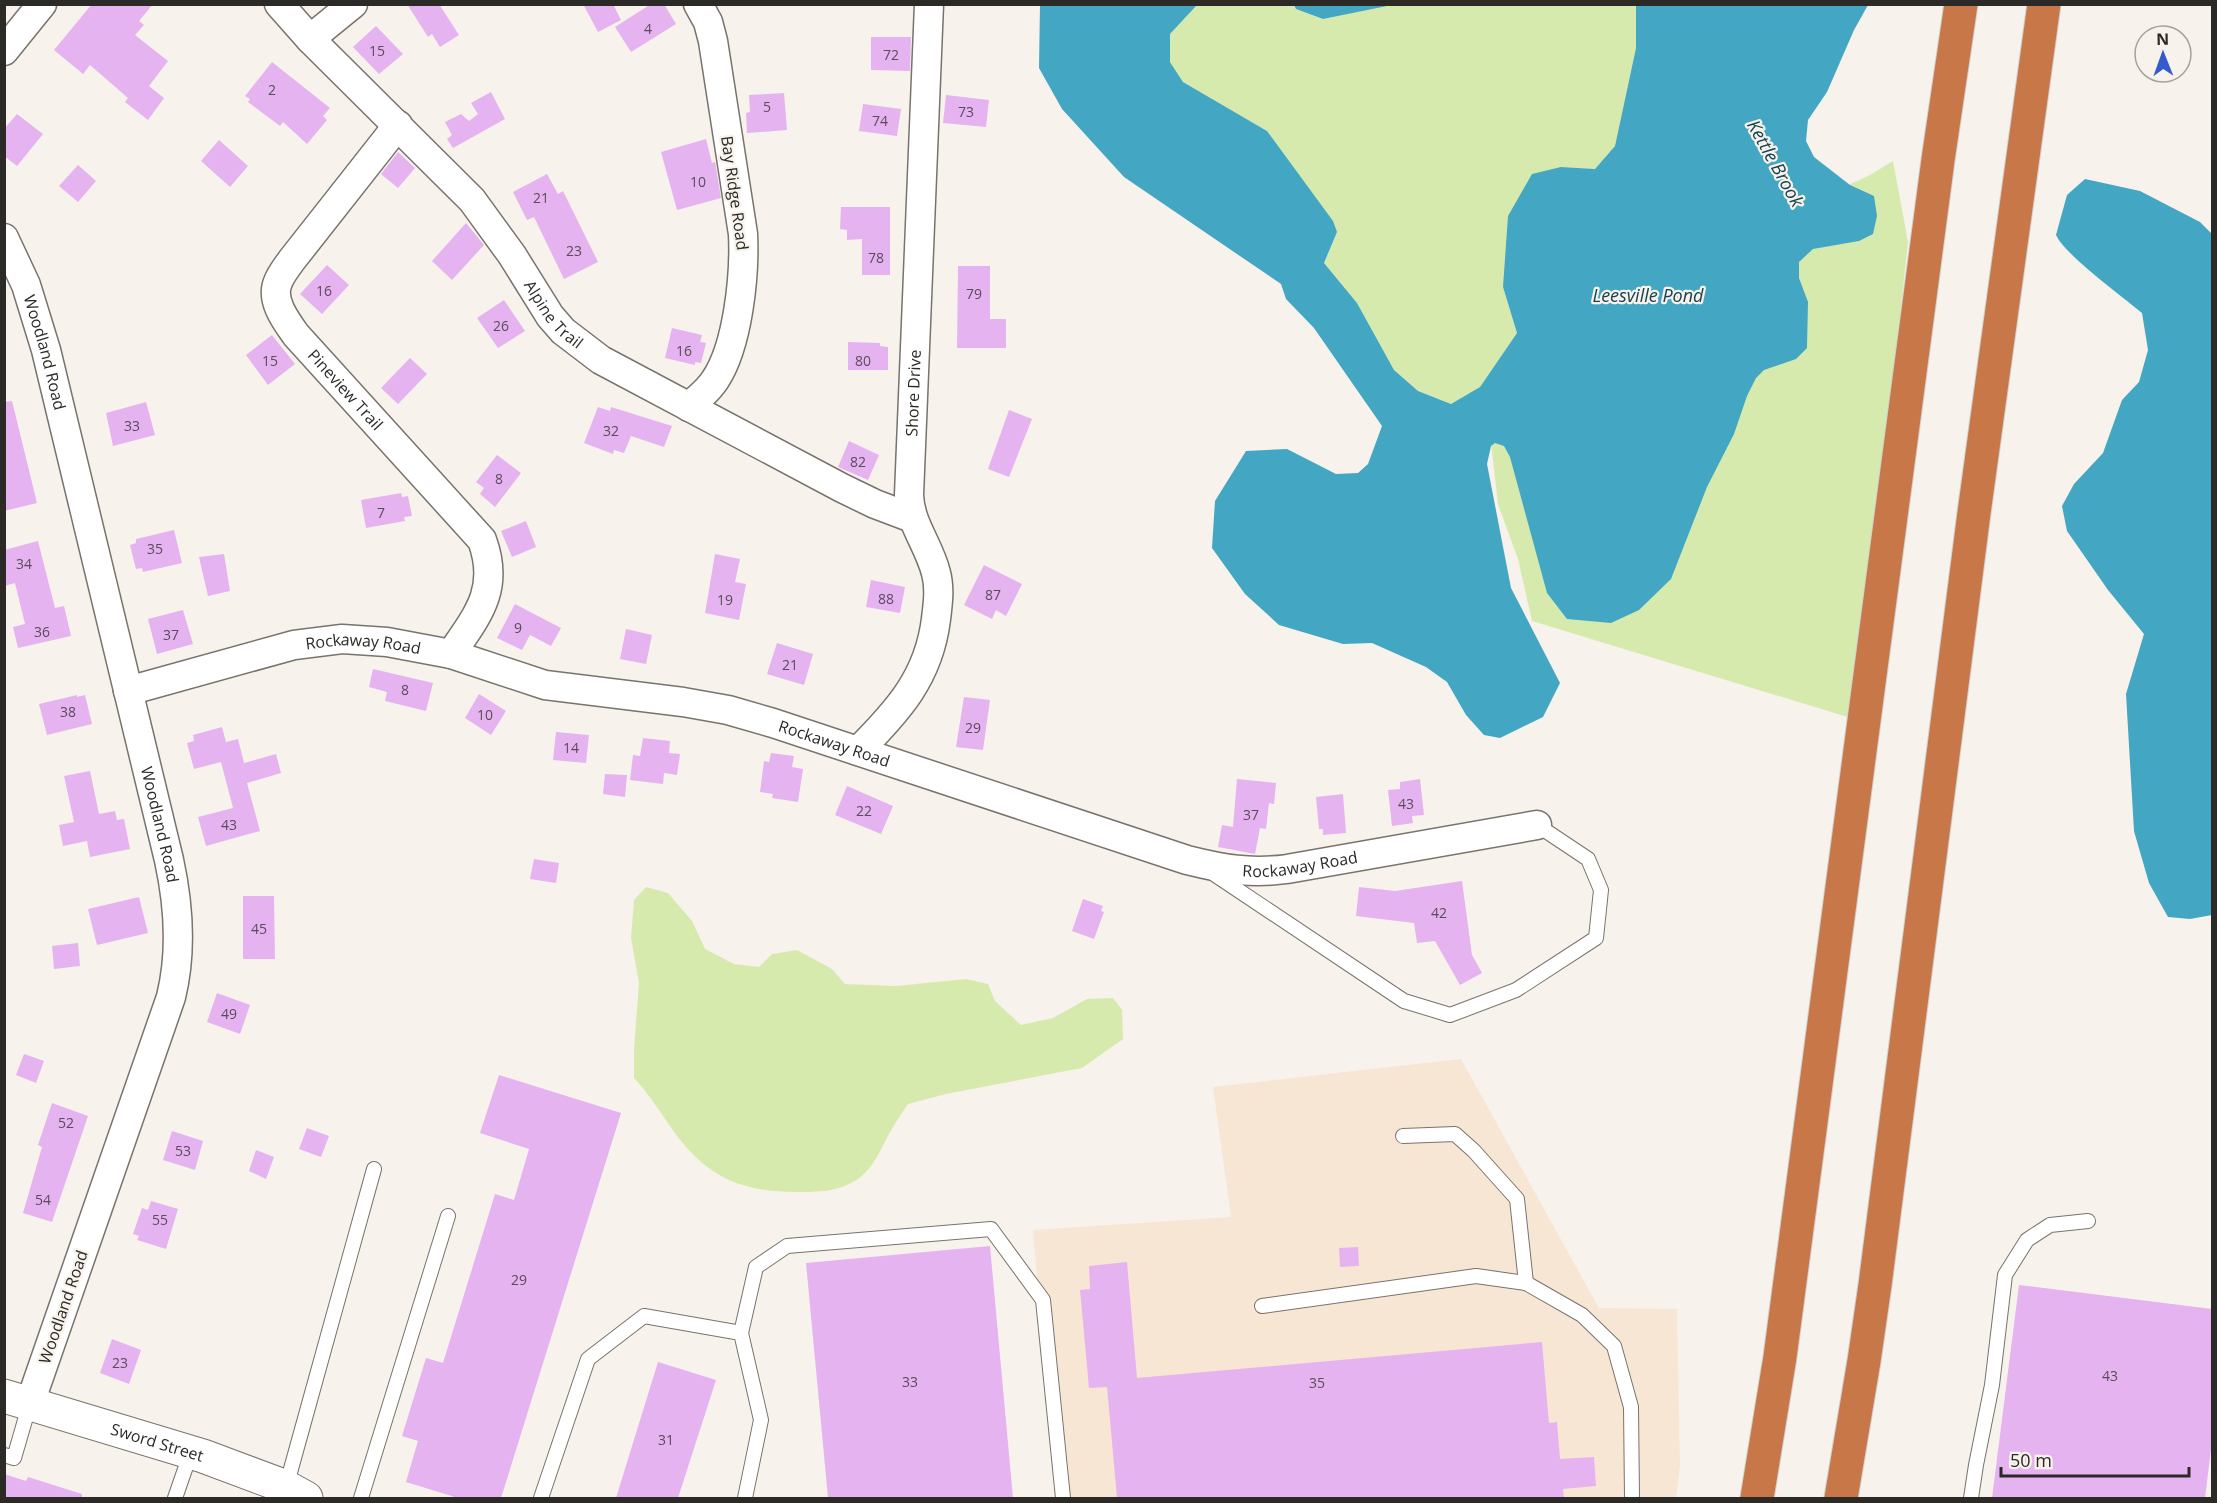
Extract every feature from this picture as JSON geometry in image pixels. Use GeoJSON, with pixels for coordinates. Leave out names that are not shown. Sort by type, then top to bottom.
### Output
{"type":"FeatureCollection","features":[{"type":"Feature","properties":{"kind":"highway"},"geometry":{"type":"LineString","coordinates":[[1757,1498],[1783,1333],[1938,160],[1961,4]]}},
{"type":"Feature","properties":{"kind":"highway"},"geometry":{"type":"LineString","coordinates":[[1841,1498],[1875,1285],[1971,536],[2044,4]]}},
{"type":"Feature","properties":{"kind":"street"},"geometry":{"type":"LineString","coordinates":[[4,51],[42,4]]}},
{"type":"Feature","properties":{"kind":"street","name":"Alpine Trail"},"geometry":{"type":"LineString","coordinates":[[279,4],[310,39],[472,200],[512,255],[550,316],[563,331],[601,360],[842,488],[912,518]]}},
{"type":"Feature","properties":{"kind":"street"},"geometry":{"type":"LineString","coordinates":[[310,39],[353,4]]}},
{"type":"Feature","properties":{"kind":"street","name":"Bay Ridge Road"},"geometry":{"type":"LineString","coordinates":[[689,407],[709,389],[722,368],[730,347],[743,265],[743,234],[713,41],[708,22],[698,4]]}},
{"type":"Feature","properties":{"kind":"street","name":"Shore Drive"},"geometry":{"type":"LineString","coordinates":[[858,751],[886,723],[911,692],[922,672],[931,650],[939,590],[931,558],[912,518],[909,495],[929,4]]}},
{"type":"Feature","properties":{"kind":"street","name":"Pineview Trail"},"geometry":{"type":"LineString","coordinates":[[398,125],[291,261],[277,282],[276,295],[280,310],[296,334],[482,540],[489,568],[489,584],[485,600],[477,617],[451,654]]}},
{"type":"Feature","properties":{"kind":"street","name":"Woodland Road"},"geometry":{"type":"LineString","coordinates":[[4,238],[26,285],[37,318],[173,876],[177,911],[177,964],[171,998],[17,1399]]}},
{"type":"Feature","properties":{"kind":"street","name":"Rockaway Road"},"geometry":{"type":"LineString","coordinates":[[128,690],[294,645],[342,639],[387,642],[451,654],[545,685],[683,702],[728,710],[815,735],[1197,863],[1239,872],[1264,872],[1537,825]]}},
{"type":"Feature","properties":{"kind":"street","name":"Sword Street"},"geometry":{"type":"LineString","coordinates":[[17,1399],[191,1452],[296,1493]]}},
{"type":"Feature","properties":{"kind":"lane"},"geometry":{"type":"LineString","coordinates":[[1197,863],[1404,1001],[1450,1015],[1516,990],[1596,938],[1601,890],[1588,859],[1537,825]]}},
{"type":"Feature","properties":{"kind":"lane"},"geometry":{"type":"LineString","coordinates":[[1403,1136],[1455,1134],[1474,1151],[1517,1198],[1526,1283]]}},
{"type":"Feature","properties":{"kind":"lane"},"geometry":{"type":"LineString","coordinates":[[296,1493],[374,1169]]}},
{"type":"Feature","properties":{"kind":"lane"},"geometry":{"type":"LineString","coordinates":[[362,1498],[448,1216]]}},
{"type":"Feature","properties":{"kind":"lane"},"geometry":{"type":"LineString","coordinates":[[1971,1498],[1992,1385],[2005,1275],[2027,1240],[2050,1225],[2088,1221]]}},
{"type":"Feature","properties":{"kind":"lane"},"geometry":{"type":"LineString","coordinates":[[745,1498],[760,1420],[741,1333],[756,1267],[787,1246],[991,1229],[1043,1300],[1063,1498]]}},
{"type":"Feature","properties":{"kind":"lane"},"geometry":{"type":"LineString","coordinates":[[1262,1306],[1476,1276],[1526,1283],[1582,1315],[1614,1346],[1631,1407],[1632,1498]]}},
{"type":"Feature","properties":{"kind":"lane"},"geometry":{"type":"LineString","coordinates":[[541,1498],[588,1359],[644,1316],[741,1333]]}},
{"type":"Feature","properties":{"kind":"lane"},"geometry":{"type":"LineString","coordinates":[[4,1455],[14,1458],[17,1399]]}},
{"type":"Feature","properties":{"kind":"lane"},"geometry":{"type":"LineString","coordinates":[[175,1498],[191,1452]]}},
{"type":"Feature","properties":{"kind":"shaded area"},"geometry":{"type":"Polygon","coordinates":[[[1461,1059],[1599,1308],[1677,1309],[1680,1466],[1676,1498],[1056,1498],[1033,1230],[1231,1217],[1213,1087],[1461,1059]]]}},
{"type":"Feature","properties":{"kind":"green space"},"geometry":{"type":"Polygon","coordinates":[[[1392,4],[1636,5],[1636,48],[1615,146],[1595,169],[1561,167],[1503,287],[1517,333],[1480,387],[1451,404],[1418,391],[1394,370],[1357,303],[1324,263],[1337,232],[1267,131],[1183,82],[1170,62],[1170,34],[1197,5],[1294,5],[1296,9],[1323,19],[1392,4]]]}},
{"type":"Feature","properties":{"kind":"green space","name":"Leesville Pond"},"geometry":{"type":"Polygon","coordinates":[[[1893,161],[1908,242],[1871,580],[1851,718],[1532,621],[1518,559],[1498,504],[1489,425],[1787,213],[1870,175],[1893,161]]]}},
{"type":"Feature","properties":{"kind":"green space"},"geometry":{"type":"Polygon","coordinates":[[[646,887],[668,893],[692,921],[705,949],[734,964],[759,967],[772,954],[797,950],[832,969],[845,984],[896,986],[966,979],[988,984],[995,1001],[1021,1025],[1053,1018],[1087,999],[1113,998],[1122,1010],[1123,1039],[1082,1068],[946,1094],[908,1104],[870,1168],[858,1179],[843,1187],[796,1192],[758,1189],[741,1184],[725,1178],[697,1159],[634,1078],[639,983],[631,938],[634,900],[646,887]]]}},
{"type":"Feature","properties":{"kind":"water","name":"Leesville Pond"},"geometry":{"type":"Polygon","coordinates":[[[1040,5],[1197,5],[1170,34],[1170,62],[1183,82],[1267,131],[1333,221],[1337,232],[1324,263],[1357,303],[1394,370],[1418,391],[1451,404],[1480,387],[1517,333],[1503,287],[1508,216],[1532,174],[1561,167],[1595,169],[1615,146],[1636,48],[1636,5],[1868,5],[1854,30],[1827,92],[1808,120],[1806,141],[1814,157],[1850,185],[1874,196],[1877,216],[1873,234],[1859,241],[1813,249],[1799,262],[1799,278],[1808,302],[1807,348],[1796,359],[1764,370],[1756,378],[1734,434],[1707,487],[1671,579],[1639,610],[1611,623],[1567,619],[1547,593],[1510,457],[1504,446],[1495,443],[1491,446],[1487,464],[1511,588],[1560,683],[1543,717],[1500,738],[1484,735],[1466,715],[1447,682],[1426,667],[1372,643],[1343,644],[1279,625],[1245,594],[1212,548],[1215,501],[1246,451],[1287,449],[1336,474],[1358,473],[1368,464],[1382,426],[1314,328],[1286,299],[1281,284],[1124,177],[1062,109],[1039,68],[1040,5]]]}},
{"type":"Feature","properties":{"kind":"water"},"geometry":{"type":"Polygon","coordinates":[[[1294,5],[1392,5],[1323,19],[1296,9],[1294,5]]]}},
{"type":"Feature","properties":{"kind":"water"},"geometry":{"type":"Polygon","coordinates":[[[2085,179],[2140,191],[2200,222],[2212,234],[2212,915],[2190,919],[2168,917],[2149,883],[2134,831],[2126,694],[2144,634],[2108,590],[2067,531],[2062,506],[2074,484],[2103,453],[2122,400],[2139,382],[2148,350],[2142,313],[2082,264],[2056,235],[2067,195],[2085,179]]]}},
{"type":"Feature","properties":{"kind":"building"},"geometry":{"type":"Polygon","coordinates":[[[92,4],[153,4],[139,21],[144,25],[135,35],[168,61],[149,86],[164,98],[148,120],[125,102],[128,98],[90,65],[83,74],[54,50],[92,4]]]}},
{"type":"Feature","properties":{"kind":"building"},"geometry":{"type":"Polygon","coordinates":[[[407,4],[439,4],[459,35],[440,47],[432,34],[428,37],[407,4]]]}},
{"type":"Feature","properties":{"kind":"building"},"geometry":{"type":"Polygon","coordinates":[[[583,4],[613,4],[621,20],[598,32],[583,4]]]}},
{"type":"Feature","properties":{"kind":"building"},"geometry":{"type":"Polygon","coordinates":[[[651,4],[664,4],[676,24],[631,52],[615,27],[651,4]]]}},
{"type":"Feature","properties":{"kind":"building"},"geometry":{"type":"Polygon","coordinates":[[[376,26],[403,54],[379,74],[353,47],[376,26]]]}},
{"type":"Feature","properties":{"kind":"building"},"geometry":{"type":"Polygon","coordinates":[[[871,37],[911,37],[910,71],[871,70],[871,37]]]}},
{"type":"Feature","properties":{"kind":"building"},"geometry":{"type":"Polygon","coordinates":[[[272,62],[330,108],[323,116],[327,120],[307,144],[283,122],[280,126],[248,102],[250,99],[245,96],[272,62]]]}},
{"type":"Feature","properties":{"kind":"building"},"geometry":{"type":"Polygon","coordinates":[[[491,92],[505,119],[453,148],[447,139],[452,135],[445,122],[461,114],[469,121],[478,114],[471,103],[491,92]]]}},
{"type":"Feature","properties":{"kind":"building"},"geometry":{"type":"Polygon","coordinates":[[[784,93],[787,130],[747,133],[746,113],[750,112],[749,95],[784,93]]]}},
{"type":"Feature","properties":{"kind":"building"},"geometry":{"type":"Polygon","coordinates":[[[946,95],[989,100],[986,127],[943,123],[946,95]]]}},
{"type":"Feature","properties":{"kind":"building"},"geometry":{"type":"Polygon","coordinates":[[[863,104],[901,109],[897,136],[859,131],[863,104]]]}},
{"type":"Feature","properties":{"kind":"building"},"geometry":{"type":"Polygon","coordinates":[[[17,114],[43,134],[17,166],[4,156],[4,129],[17,114]]]}},
{"type":"Feature","properties":{"kind":"building"},"geometry":{"type":"Polygon","coordinates":[[[706,139],[712,163],[715,162],[721,198],[677,210],[661,152],[706,139]]]}},
{"type":"Feature","properties":{"kind":"building"},"geometry":{"type":"Polygon","coordinates":[[[219,140],[248,166],[230,187],[201,161],[219,140]]]}},
{"type":"Feature","properties":{"kind":"building"},"geometry":{"type":"Polygon","coordinates":[[[398,152],[415,168],[398,188],[381,174],[398,152]]]}},
{"type":"Feature","properties":{"kind":"building"},"geometry":{"type":"Polygon","coordinates":[[[78,165],[96,181],[78,202],[59,186],[78,165]]]}},
{"type":"Feature","properties":{"kind":"building"},"geometry":{"type":"Polygon","coordinates":[[[547,174],[558,194],[563,191],[598,262],[564,279],[534,217],[527,220],[513,192],[547,174]]]}},
{"type":"Feature","properties":{"kind":"building"},"geometry":{"type":"Polygon","coordinates":[[[841,207],[890,207],[890,275],[862,275],[862,239],[847,240],[847,230],[840,229],[841,207]]]}},
{"type":"Feature","properties":{"kind":"building"},"geometry":{"type":"Polygon","coordinates":[[[466,223],[484,245],[452,280],[432,261],[466,223]]]}},
{"type":"Feature","properties":{"kind":"building"},"geometry":{"type":"Polygon","coordinates":[[[327,265],[349,285],[322,314],[300,294],[327,265]]]}},
{"type":"Feature","properties":{"kind":"building"},"geometry":{"type":"Polygon","coordinates":[[[958,266],[990,266],[990,319],[1006,319],[1006,348],[957,348],[958,266]]]}},
{"type":"Feature","properties":{"kind":"building"},"geometry":{"type":"Polygon","coordinates":[[[504,300],[525,331],[498,348],[477,318],[504,300]]]}},
{"type":"Feature","properties":{"kind":"building"},"geometry":{"type":"Polygon","coordinates":[[[672,328],[702,335],[700,342],[706,343],[701,363],[695,362],[695,365],[665,358],[672,328]]]}},
{"type":"Feature","properties":{"kind":"building"},"geometry":{"type":"Polygon","coordinates":[[[272,335],[295,364],[268,385],[246,355],[272,335]]]}},
{"type":"Feature","properties":{"kind":"building"},"geometry":{"type":"Polygon","coordinates":[[[848,342],[880,343],[880,346],[888,347],[888,370],[848,370],[848,342]]]}},
{"type":"Feature","properties":{"kind":"building"},"geometry":{"type":"Polygon","coordinates":[[[410,358],[427,374],[398,404],[381,388],[410,358]]]}},
{"type":"Feature","properties":{"kind":"building"},"geometry":{"type":"Polygon","coordinates":[[[12,401],[37,503],[4,511],[4,402],[12,401]]]}},
{"type":"Feature","properties":{"kind":"building"},"geometry":{"type":"Polygon","coordinates":[[[146,402],[155,435],[113,446],[106,413],[146,402]]]}},
{"type":"Feature","properties":{"kind":"building"},"geometry":{"type":"Polygon","coordinates":[[[598,407],[610,411],[611,407],[672,426],[664,447],[631,436],[624,453],[614,450],[613,454],[584,443],[598,407]]]}},
{"type":"Feature","properties":{"kind":"building"},"geometry":{"type":"Polygon","coordinates":[[[1009,410],[1032,419],[1009,477],[988,469],[1009,410]]]}},
{"type":"Feature","properties":{"kind":"building"},"geometry":{"type":"Polygon","coordinates":[[[849,441],[879,455],[868,480],[838,467],[849,441]]]}},
{"type":"Feature","properties":{"kind":"building"},"geometry":{"type":"Polygon","coordinates":[[[497,455],[521,473],[495,507],[480,494],[484,488],[476,482],[497,455]]]}},
{"type":"Feature","properties":{"kind":"building"},"geometry":{"type":"Polygon","coordinates":[[[401,493],[402,497],[408,496],[412,516],[404,517],[405,521],[366,528],[361,500],[401,493]]]}},
{"type":"Feature","properties":{"kind":"building"},"geometry":{"type":"Polygon","coordinates":[[[526,521],[536,547],[512,557],[501,531],[526,521]]]}},
{"type":"Feature","properties":{"kind":"building"},"geometry":{"type":"Polygon","coordinates":[[[174,530],[182,563],[143,572],[142,568],[136,569],[130,545],[136,543],[136,539],[174,530]]]}},
{"type":"Feature","properties":{"kind":"building"},"geometry":{"type":"Polygon","coordinates":[[[38,541],[55,608],[64,606],[71,636],[18,648],[13,627],[25,624],[15,583],[4,586],[4,550],[38,541]]]}},
{"type":"Feature","properties":{"kind":"building"},"geometry":{"type":"Polygon","coordinates":[[[224,554],[230,591],[208,596],[199,557],[224,554]]]}},
{"type":"Feature","properties":{"kind":"building"},"geometry":{"type":"Polygon","coordinates":[[[715,554],[740,559],[735,582],[746,584],[739,620],[705,613],[715,554]]]}},
{"type":"Feature","properties":{"kind":"building"},"geometry":{"type":"Polygon","coordinates":[[[984,565],[1022,584],[1006,616],[996,610],[992,619],[964,605],[984,565]]]}},
{"type":"Feature","properties":{"kind":"building"},"geometry":{"type":"Polygon","coordinates":[[[871,580],[905,587],[900,613],[866,607],[871,580]]]}},
{"type":"Feature","properties":{"kind":"building"},"geometry":{"type":"Polygon","coordinates":[[[515,604],[561,628],[551,646],[530,635],[522,650],[497,638],[515,604]]]}},
{"type":"Feature","properties":{"kind":"building"},"geometry":{"type":"Polygon","coordinates":[[[183,610],[193,644],[157,654],[148,619],[183,610]]]}},
{"type":"Feature","properties":{"kind":"building"},"geometry":{"type":"Polygon","coordinates":[[[626,629],[652,635],[646,664],[620,659],[626,629]]]}},
{"type":"Feature","properties":{"kind":"building"},"geometry":{"type":"Polygon","coordinates":[[[777,643],[813,654],[804,685],[767,674],[777,643]]]}},
{"type":"Feature","properties":{"kind":"building"},"geometry":{"type":"Polygon","coordinates":[[[373,669],[433,683],[426,711],[385,701],[387,692],[369,687],[373,669]]]}},
{"type":"Feature","properties":{"kind":"building"},"geometry":{"type":"Polygon","coordinates":[[[479,694],[506,711],[491,735],[465,718],[479,694]]]}},
{"type":"Feature","properties":{"kind":"building"},"geometry":{"type":"Polygon","coordinates":[[[77,695],[77,697],[85,695],[92,724],[47,735],[39,704],[77,695]]]}},
{"type":"Feature","properties":{"kind":"building"},"geometry":{"type":"Polygon","coordinates":[[[964,697],[990,700],[983,750],[956,747],[964,697]]]}},
{"type":"Feature","properties":{"kind":"building"},"geometry":{"type":"Polygon","coordinates":[[[222,727],[226,742],[238,739],[244,763],[276,754],[281,773],[247,783],[260,831],[206,846],[198,817],[233,808],[221,762],[194,769],[187,743],[194,741],[193,735],[222,727]]]}},
{"type":"Feature","properties":{"kind":"building"},"geometry":{"type":"Polygon","coordinates":[[[556,732],[589,735],[586,763],[553,760],[556,732]]]}},
{"type":"Feature","properties":{"kind":"building"},"geometry":{"type":"Polygon","coordinates":[[[643,738],[670,741],[669,753],[680,754],[677,775],[664,773],[663,784],[630,780],[633,755],[640,756],[643,738]]]}},
{"type":"Feature","properties":{"kind":"building"},"geometry":{"type":"Polygon","coordinates":[[[771,753],[794,756],[792,767],[803,769],[798,802],[772,798],[773,794],[760,792],[764,761],[769,762],[771,753]]]}},
{"type":"Feature","properties":{"kind":"building"},"geometry":{"type":"Polygon","coordinates":[[[90,771],[99,814],[115,811],[117,820],[124,819],[130,849],[90,857],[87,841],[63,846],[59,825],[74,822],[64,776],[90,771]]]}},
{"type":"Feature","properties":{"kind":"building"},"geometry":{"type":"Polygon","coordinates":[[[605,774],[627,775],[625,797],[603,794],[605,774]]]}},
{"type":"Feature","properties":{"kind":"building"},"geometry":{"type":"Polygon","coordinates":[[[1237,779],[1276,783],[1274,804],[1269,803],[1266,829],[1260,828],[1255,854],[1218,847],[1222,825],[1233,827],[1237,779]]]}},
{"type":"Feature","properties":{"kind":"building"},"geometry":{"type":"Polygon","coordinates":[[[1420,779],[1424,815],[1412,816],[1413,823],[1392,826],[1388,790],[1400,789],[1400,782],[1420,779]]]}},
{"type":"Feature","properties":{"kind":"building"},"geometry":{"type":"Polygon","coordinates":[[[847,786],[893,806],[881,834],[835,815],[847,786]]]}},
{"type":"Feature","properties":{"kind":"building"},"geometry":{"type":"Polygon","coordinates":[[[1343,794],[1346,833],[1323,835],[1323,829],[1319,829],[1316,797],[1343,794]]]}},
{"type":"Feature","properties":{"kind":"building"},"geometry":{"type":"Polygon","coordinates":[[[534,859],[559,863],[556,883],[530,879],[534,859]]]}},
{"type":"Feature","properties":{"kind":"building"},"geometry":{"type":"Polygon","coordinates":[[[1462,881],[1472,955],[1482,973],[1460,985],[1435,941],[1417,943],[1414,923],[1356,916],[1359,887],[1395,891],[1462,881]]]}},
{"type":"Feature","properties":{"kind":"building"},"geometry":{"type":"Polygon","coordinates":[[[243,896],[274,896],[275,959],[243,959],[243,896]]]}},
{"type":"Feature","properties":{"kind":"building"},"geometry":{"type":"Polygon","coordinates":[[[139,897],[148,933],[97,945],[88,909],[139,897]]]}},
{"type":"Feature","properties":{"kind":"building"},"geometry":{"type":"Polygon","coordinates":[[[1083,899],[1103,906],[1101,911],[1104,912],[1094,939],[1072,931],[1083,899]]]}},
{"type":"Feature","properties":{"kind":"building"},"geometry":{"type":"Polygon","coordinates":[[[78,943],[80,966],[54,969],[52,946],[78,943]]]}},
{"type":"Feature","properties":{"kind":"building"},"geometry":{"type":"Polygon","coordinates":[[[217,993],[250,1005],[240,1034],[207,1022],[217,993]]]}},
{"type":"Feature","properties":{"kind":"building"},"geometry":{"type":"Polygon","coordinates":[[[24,1054],[44,1061],[36,1083],[16,1075],[24,1054]]]}},
{"type":"Feature","properties":{"kind":"building"},"geometry":{"type":"Polygon","coordinates":[[[499,1075],[621,1113],[501,1498],[458,1498],[406,1482],[418,1441],[402,1436],[426,1358],[443,1363],[495,1194],[514,1200],[529,1149],[480,1133],[499,1075]]]}},
{"type":"Feature","properties":{"kind":"building"},"geometry":{"type":"Polygon","coordinates":[[[52,1103],[88,1116],[52,1222],[23,1213],[42,1147],[38,1145],[52,1103]]]}},
{"type":"Feature","properties":{"kind":"building"},"geometry":{"type":"Polygon","coordinates":[[[307,1128],[329,1136],[321,1157],[299,1149],[307,1128]]]}},
{"type":"Feature","properties":{"kind":"building"},"geometry":{"type":"Polygon","coordinates":[[[172,1131],[203,1141],[195,1170],[163,1160],[172,1131]]]}},
{"type":"Feature","properties":{"kind":"building"},"geometry":{"type":"Polygon","coordinates":[[[256,1150],[274,1157],[266,1179],[249,1171],[256,1150]]]}},
{"type":"Feature","properties":{"kind":"building"},"geometry":{"type":"Polygon","coordinates":[[[151,1201],[178,1209],[166,1249],[137,1240],[139,1236],[133,1234],[142,1208],[148,1210],[151,1201]]]}},
{"type":"Feature","properties":{"kind":"building"},"geometry":{"type":"Polygon","coordinates":[[[990,1246],[1013,1498],[828,1498],[806,1263],[990,1246]]]}},
{"type":"Feature","properties":{"kind":"building"},"geometry":{"type":"Polygon","coordinates":[[[1358,1247],[1359,1266],[1340,1267],[1339,1248],[1358,1247]]]}},
{"type":"Feature","properties":{"kind":"building"},"geometry":{"type":"Polygon","coordinates":[[[1127,1262],[1137,1378],[1542,1342],[1549,1423],[1557,1422],[1560,1459],[1594,1457],[1596,1486],[1563,1489],[1564,1498],[1117,1498],[1107,1387],[1089,1388],[1080,1290],[1090,1289],[1089,1266],[1127,1262]]]}},
{"type":"Feature","properties":{"kind":"building"},"geometry":{"type":"Polygon","coordinates":[[[2019,1285],[2212,1309],[2212,1441],[2205,1498],[1992,1498],[2019,1285]]]}},
{"type":"Feature","properties":{"kind":"building"},"geometry":{"type":"Polygon","coordinates":[[[112,1339],[141,1350],[129,1384],[100,1373],[112,1339]]]}},
{"type":"Feature","properties":{"kind":"building"},"geometry":{"type":"Polygon","coordinates":[[[658,1362],[716,1380],[678,1498],[616,1498],[658,1362]]]}},
{"type":"Feature","properties":{"kind":"building"},"geometry":{"type":"Polygon","coordinates":[[[4,1474],[26,1481],[28,1477],[82,1494],[82,1498],[4,1498],[4,1474]]]}},
{"type":"Feature","properties":{"kind":"water label","name":"Kettle Brook"},"geometry":{"type":"Point","coordinates":[1776,163]}}]}
